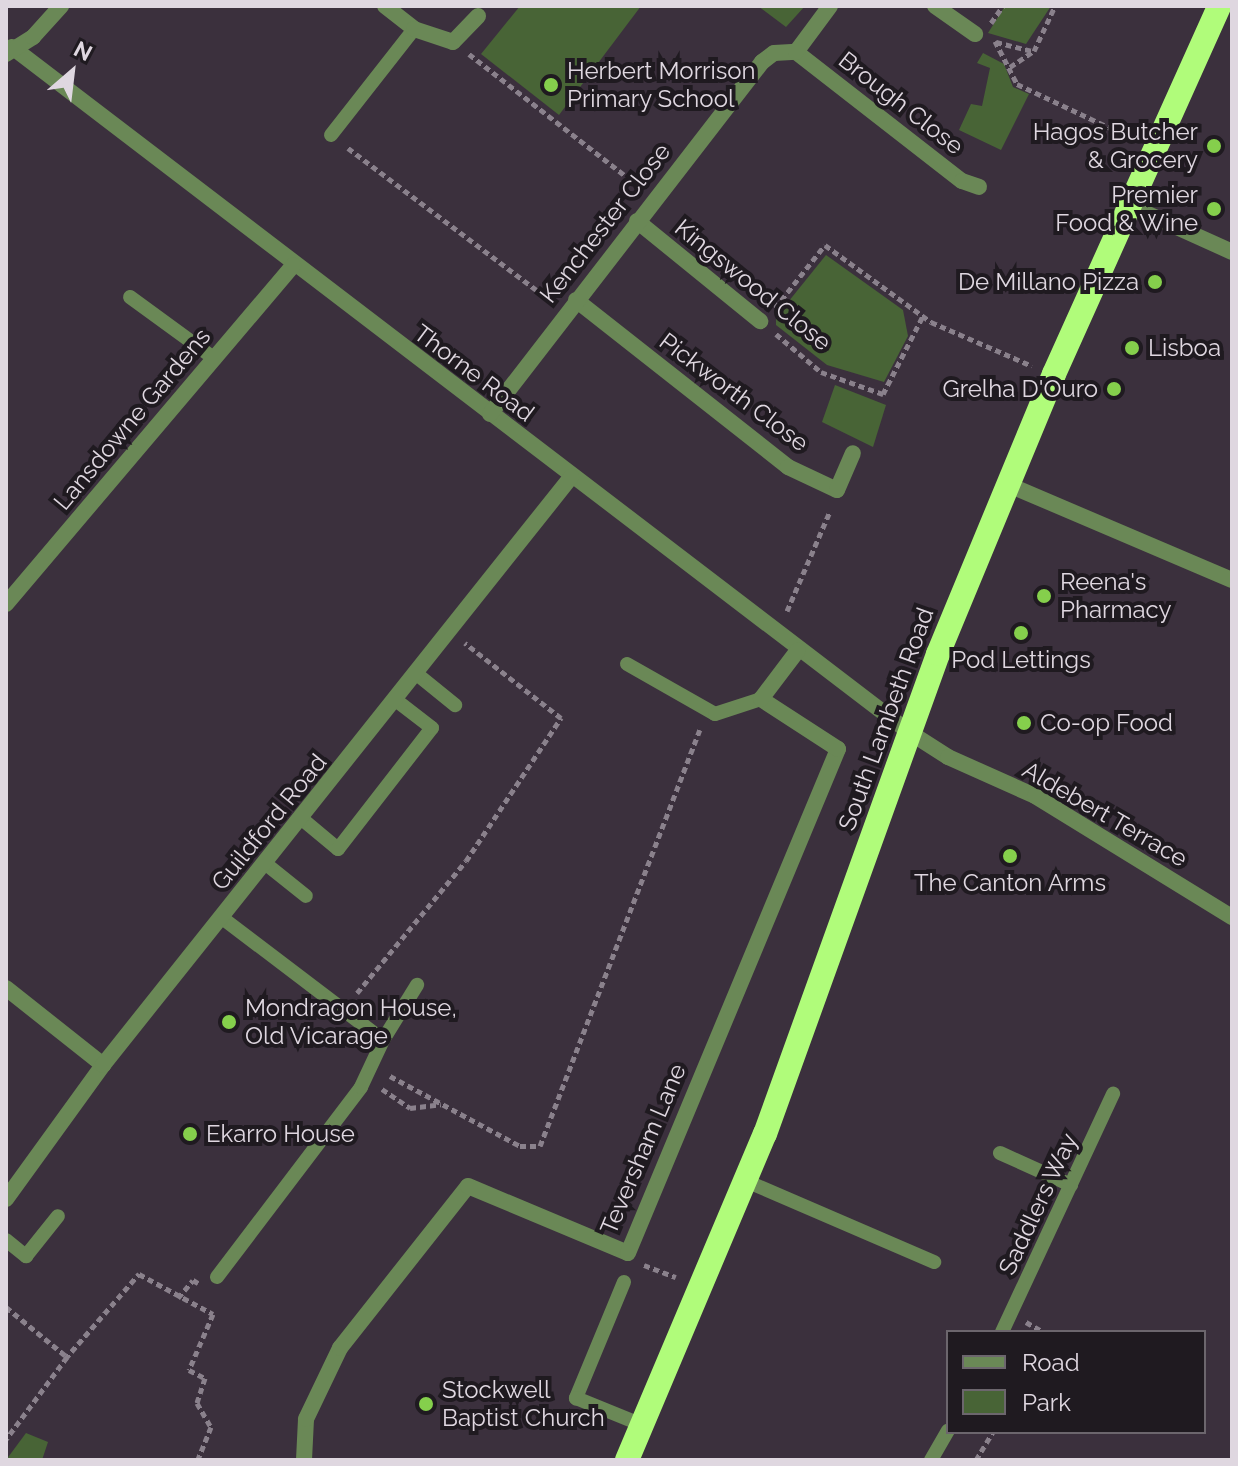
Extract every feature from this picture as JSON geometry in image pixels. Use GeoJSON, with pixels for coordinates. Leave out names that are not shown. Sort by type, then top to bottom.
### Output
{"type":"FeatureCollection","features":[{"type":"Feature","properties":{"kind":"highway","name":"South Lambeth Road"},"geometry":{"type":"LineString","coordinates":[[627,1460],[746,1181],[909,732],[1009,485],[1128,205],[1221,6]]}},
{"type":"Feature","properties":{"kind":"street"},"geometry":{"type":"LineString","coordinates":[[9,51],[33,37],[61,6]]}},
{"type":"Feature","properties":{"kind":"street"},"geometry":{"type":"LineString","coordinates":[[385,6],[414,29],[453,42],[478,16]]}},
{"type":"Feature","properties":{"kind":"street"},"geometry":{"type":"LineString","coordinates":[[796,52],[830,6]]}},
{"type":"Feature","properties":{"kind":"street"},"geometry":{"type":"LineString","coordinates":[[935,6],[975,34]]}},
{"type":"Feature","properties":{"kind":"street"},"geometry":{"type":"LineString","coordinates":[[1221,6],[1232,9]]}},
{"type":"Feature","properties":{"kind":"street","name":"Thorne Road"},"geometry":{"type":"LineString","coordinates":[[9,51],[909,732]]}},
{"type":"Feature","properties":{"kind":"street","name":"Brough Close"},"geometry":{"type":"LineString","coordinates":[[796,52],[962,181],[979,187]]}},
{"type":"Feature","properties":{"kind":"street","name":"Kenchester Close"},"geometry":{"type":"LineString","coordinates":[[490,414],[762,62],[774,53],[796,52]]}},
{"type":"Feature","properties":{"kind":"street"},"geometry":{"type":"LineString","coordinates":[[1128,205],[1232,252]]}},
{"type":"Feature","properties":{"kind":"street","name":"Kingswood Close"},"geometry":{"type":"LineString","coordinates":[[637,221],[760,321]]}},
{"type":"Feature","properties":{"kind":"street","name":"Lansdowne Gardens"},"geometry":{"type":"LineString","coordinates":[[6,604],[293,265]]}},
{"type":"Feature","properties":{"kind":"street","name":"Pickworth Close"},"geometry":{"type":"LineString","coordinates":[[571,306],[788,467],[837,490]]}},
{"type":"Feature","properties":{"kind":"street"},"geometry":{"type":"LineString","coordinates":[[837,490],[853,453]]}},
{"type":"Feature","properties":{"kind":"street","name":"Guildford Road"},"geometry":{"type":"LineString","coordinates":[[6,1199],[103,1065],[418,675],[571,477]]}},
{"type":"Feature","properties":{"kind":"street"},"geometry":{"type":"LineString","coordinates":[[1009,485],[1232,580]]}},
{"type":"Feature","properties":{"kind":"street"},"geometry":{"type":"LineString","coordinates":[[761,699],[798,650]]}},
{"type":"Feature","properties":{"kind":"street","name":"Teversham Lane"},"geometry":{"type":"LineString","coordinates":[[304,1460],[306,1419],[340,1348],[468,1186],[628,1253],[838,749],[761,699]]}},
{"type":"Feature","properties":{"kind":"street","name":"Aldebert Terrace"},"geometry":{"type":"LineString","coordinates":[[909,732],[957,762],[1035,796],[1232,917]]}},
{"type":"Feature","properties":{"kind":"street"},"geometry":{"type":"LineString","coordinates":[[6,988],[103,1065]]}},
{"type":"Feature","properties":{"kind":"lane"},"geometry":{"type":"LineString","coordinates":[[331,135],[414,29]]}},
{"type":"Feature","properties":{"kind":"lane"},"geometry":{"type":"LineString","coordinates":[[130,297],[215,359]]}},
{"type":"Feature","properties":{"kind":"lane"},"geometry":{"type":"LineString","coordinates":[[627,664],[715,714],[761,699]]}},
{"type":"Feature","properties":{"kind":"lane"},"geometry":{"type":"LineString","coordinates":[[418,675],[455,705]]}},
{"type":"Feature","properties":{"kind":"lane"},"geometry":{"type":"LineString","coordinates":[[302,819],[338,849],[432,728],[397,701]]}},
{"type":"Feature","properties":{"kind":"lane"},"geometry":{"type":"LineString","coordinates":[[266,864],[306,896]]}},
{"type":"Feature","properties":{"kind":"lane"},"geometry":{"type":"LineString","coordinates":[[222,918],[383,1040]]}},
{"type":"Feature","properties":{"kind":"lane"},"geometry":{"type":"LineString","coordinates":[[217,1277],[361,1087],[383,1040],[417,985]]}},
{"type":"Feature","properties":{"kind":"lane","name":"Saddlers Way"},"geometry":{"type":"LineString","coordinates":[[1003,1330],[1113,1094]]}},
{"type":"Feature","properties":{"kind":"lane"},"geometry":{"type":"LineString","coordinates":[[1000,1153],[1071,1185]]}},
{"type":"Feature","properties":{"kind":"lane"},"geometry":{"type":"LineString","coordinates":[[746,1181],[934,1262]]}},
{"type":"Feature","properties":{"kind":"lane"},"geometry":{"type":"LineString","coordinates":[[6,1240],[26,1256],[58,1216]]}},
{"type":"Feature","properties":{"kind":"lane"},"geometry":{"type":"LineString","coordinates":[[624,1282],[576,1398],[642,1425]]}},
{"type":"Feature","properties":{"kind":"lane"},"geometry":{"type":"LineString","coordinates":[[931,1460],[946,1434]]}},
{"type":"Feature","properties":{"kind":"path"},"geometry":{"type":"LineString","coordinates":[[1010,67],[1034,51],[1055,6]]}},
{"type":"Feature","properties":{"kind":"path"},"geometry":{"type":"LineString","coordinates":[[975,34],[1034,51]]}},
{"type":"Feature","properties":{"kind":"path"},"geometry":{"type":"LineString","coordinates":[[453,42],[654,198]]}},
{"type":"Feature","properties":{"kind":"path"},"geometry":{"type":"LineString","coordinates":[[996,42],[1017,84],[1153,149]]}},
{"type":"Feature","properties":{"kind":"path"},"geometry":{"type":"LineString","coordinates":[[331,135],[571,306]]}},
{"type":"Feature","properties":{"kind":"path"},"geometry":{"type":"LineString","coordinates":[[760,321],[768,317],[825,245],[923,316],[1023,362]]}},
{"type":"Feature","properties":{"kind":"path","name":"Kingswood Close"},"geometry":{"type":"LineString","coordinates":[[760,321],[821,372],[883,394],[923,316]]}},
{"type":"Feature","properties":{"kind":"path"},"geometry":{"type":"LineString","coordinates":[[773,632],[805,577],[837,490]]}},
{"type":"Feature","properties":{"kind":"path"},"geometry":{"type":"LineString","coordinates":[[353,997],[466,861],[561,718],[449,631]]}},
{"type":"Feature","properties":{"kind":"path"},"geometry":{"type":"LineString","coordinates":[[388,1075],[520,1146],[540,1146],[648,856],[708,711]]}},
{"type":"Feature","properties":{"kind":"path"},"geometry":{"type":"LineString","coordinates":[[361,1087],[389,1089],[410,1108],[441,1104]]}},
{"type":"Feature","properties":{"kind":"path"},"geometry":{"type":"LineString","coordinates":[[6,1439],[65,1359],[139,1274],[178,1298],[213,1314],[189,1370],[205,1378],[197,1403],[211,1427],[198,1460]]}},
{"type":"Feature","properties":{"kind":"path"},"geometry":{"type":"LineString","coordinates":[[178,1298],[193,1280]]}},
{"type":"Feature","properties":{"kind":"path"},"geometry":{"type":"LineString","coordinates":[[6,1307],[65,1359]]}},
{"type":"Feature","properties":{"kind":"path"},"geometry":{"type":"LineString","coordinates":[[976,1460],[992,1434]]}},
{"type":"Feature","properties":{"kind":"green space","name":"Herbert Morrison Primary School"},"geometry":{"type":"Polygon","coordinates":[[[520,6],[641,6],[559,115],[481,54],[520,6]]]}},
{"type":"Feature","properties":{"kind":"green space"},"geometry":{"type":"Polygon","coordinates":[[[758,6],[805,6],[786,27],[758,6]]]}},
{"type":"Feature","properties":{"kind":"green space"},"geometry":{"type":"Polygon","coordinates":[[[1005,6],[1051,6],[1026,44],[988,33],[1005,6]]]}},
{"type":"Feature","properties":{"kind":"green space"},"geometry":{"type":"Polygon","coordinates":[[[983,53],[1004,64],[1013,87],[1029,94],[1001,150],[959,130],[971,104],[982,106],[990,68],[977,63],[983,53]]]}},
{"type":"Feature","properties":{"kind":"green space"},"geometry":{"type":"Polygon","coordinates":[[[826,255],[903,310],[908,336],[884,382],[827,365],[776,325],[776,317],[826,255]]]}},
{"type":"Feature","properties":{"kind":"green space"},"geometry":{"type":"Polygon","coordinates":[[[835,385],[886,405],[873,447],[822,422],[835,385]]]}},
{"type":"Feature","properties":{"kind":"green space"},"geometry":{"type":"Polygon","coordinates":[[[26,1433],[48,1442],[42,1460],[6,1460],[26,1433]]]}},
{"type":"Feature","properties":{"kind":"place","name":"Herbert Morrison Primary School"},"geometry":{"type":"Point","coordinates":[551,85]}},
{"type":"Feature","properties":{"kind":"place","name":"Hagos Butcher & Grocery"},"geometry":{"type":"Point","coordinates":[1214,146]}},
{"type":"Feature","properties":{"kind":"place","name":"Premier Food & Wine"},"geometry":{"type":"Point","coordinates":[1214,209]}},
{"type":"Feature","properties":{"kind":"place","name":"De Millano Pizza"},"geometry":{"type":"Point","coordinates":[1155,282]}},
{"type":"Feature","properties":{"kind":"place","name":"Lisboa"},"geometry":{"type":"Point","coordinates":[1132,348]}},
{"type":"Feature","properties":{"kind":"place","name":"Grelha D'Ouro"},"geometry":{"type":"Point","coordinates":[1114,389]}},
{"type":"Feature","properties":{"kind":"place","name":"Reena's Pharmacy"},"geometry":{"type":"Point","coordinates":[1044,596]}},
{"type":"Feature","properties":{"kind":"place","name":"Pod Lettings"},"geometry":{"type":"Point","coordinates":[1021,633]}},
{"type":"Feature","properties":{"kind":"place","name":"Co-op Food"},"geometry":{"type":"Point","coordinates":[1024,723]}},
{"type":"Feature","properties":{"kind":"place","name":"The Canton Arms"},"geometry":{"type":"Point","coordinates":[1010,856]}},
{"type":"Feature","properties":{"kind":"place","name":"Mondragon House, Old Vicarage"},"geometry":{"type":"Point","coordinates":[229,1022]}},
{"type":"Feature","properties":{"kind":"place","name":"Ekarro House"},"geometry":{"type":"Point","coordinates":[190,1134]}},
{"type":"Feature","properties":{"kind":"place","name":"Stockwell Baptist Church"},"geometry":{"type":"Point","coordinates":[426,1404]}}]}
